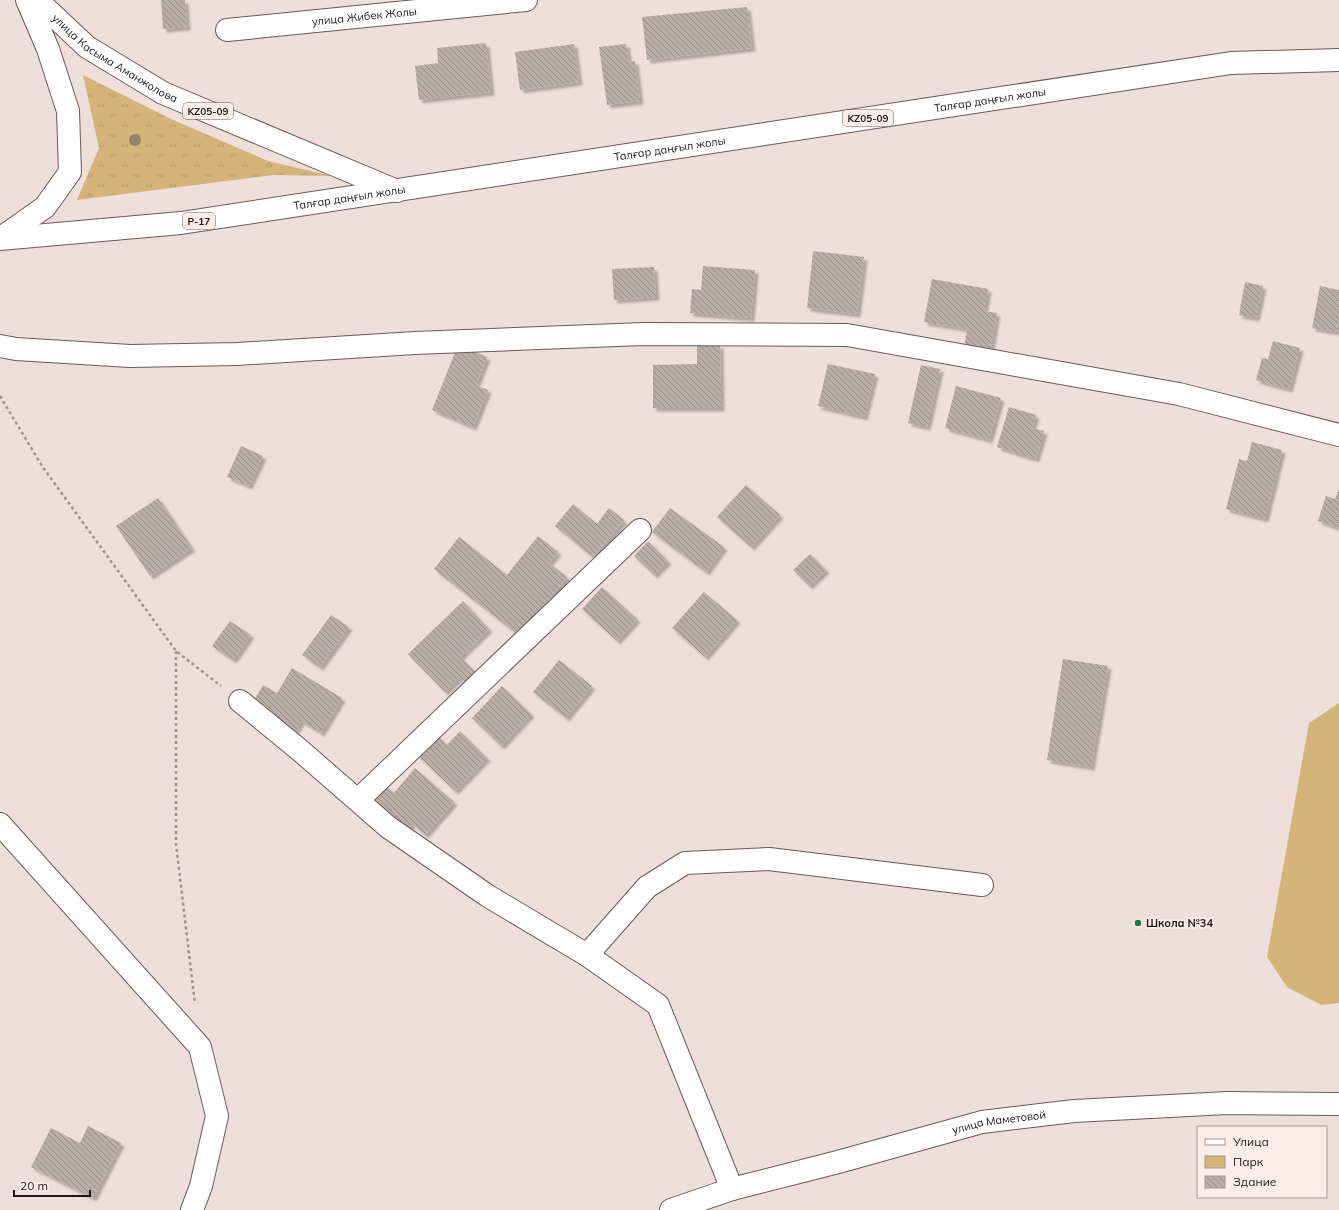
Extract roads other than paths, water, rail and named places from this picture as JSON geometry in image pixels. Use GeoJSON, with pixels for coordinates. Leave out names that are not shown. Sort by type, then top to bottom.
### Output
{"type":"FeatureCollection","features":[{"type":"Feature","properties":{"kind":"street"},"geometry":{"type":"LineString","coordinates":[[0,239],[45,207],[70,172],[68,111],[48,49],[27,0]]}},
{"type":"Feature","properties":{"kind":"street","name":"улица Касыма Аманжолова"},"geometry":{"type":"LineString","coordinates":[[37,0],[87,47],[163,93],[397,191]]}},
{"type":"Feature","properties":{"kind":"street","name":"улица Жибек Жолы"},"geometry":{"type":"LineString","coordinates":[[227,30],[526,0]]}},
{"type":"Feature","properties":{"kind":"street","name":"Талғар даңғыл жолы"},"geometry":{"type":"LineString","coordinates":[[0,239],[181,223],[1230,63],[1339,60]]}},
{"type":"Feature","properties":{"kind":"street"},"geometry":{"type":"LineString","coordinates":[[0,346],[16,349],[130,356],[237,354],[422,343],[643,334],[847,335],[1179,394],[1339,435]]}},
{"type":"Feature","properties":{"kind":"street"},"geometry":{"type":"LineString","coordinates":[[358,800],[640,530]]}},
{"type":"Feature","properties":{"kind":"street"},"geometry":{"type":"LineString","coordinates":[[240,701],[388,827],[488,896],[588,955],[658,1005],[732,1189]]}},
{"type":"Feature","properties":{"kind":"street"},"geometry":{"type":"LineString","coordinates":[[0,824],[200,1047],[217,1116],[201,1186],[192,1210]]}},
{"type":"Feature","properties":{"kind":"street"},"geometry":{"type":"LineString","coordinates":[[588,955],[647,887],[685,863],[769,859],[982,885]]}},
{"type":"Feature","properties":{"kind":"street","name":"улица Маметовой"},"geometry":{"type":"LineString","coordinates":[[670,1210],[732,1189],[838,1162],[982,1122],[1074,1111],[1228,1104],[1339,1104]]}},
{"type":"Feature","properties":{"kind":"place","name":"Школа №34"},"geometry":{"type":"Point","coordinates":[1138,923]}}]}
